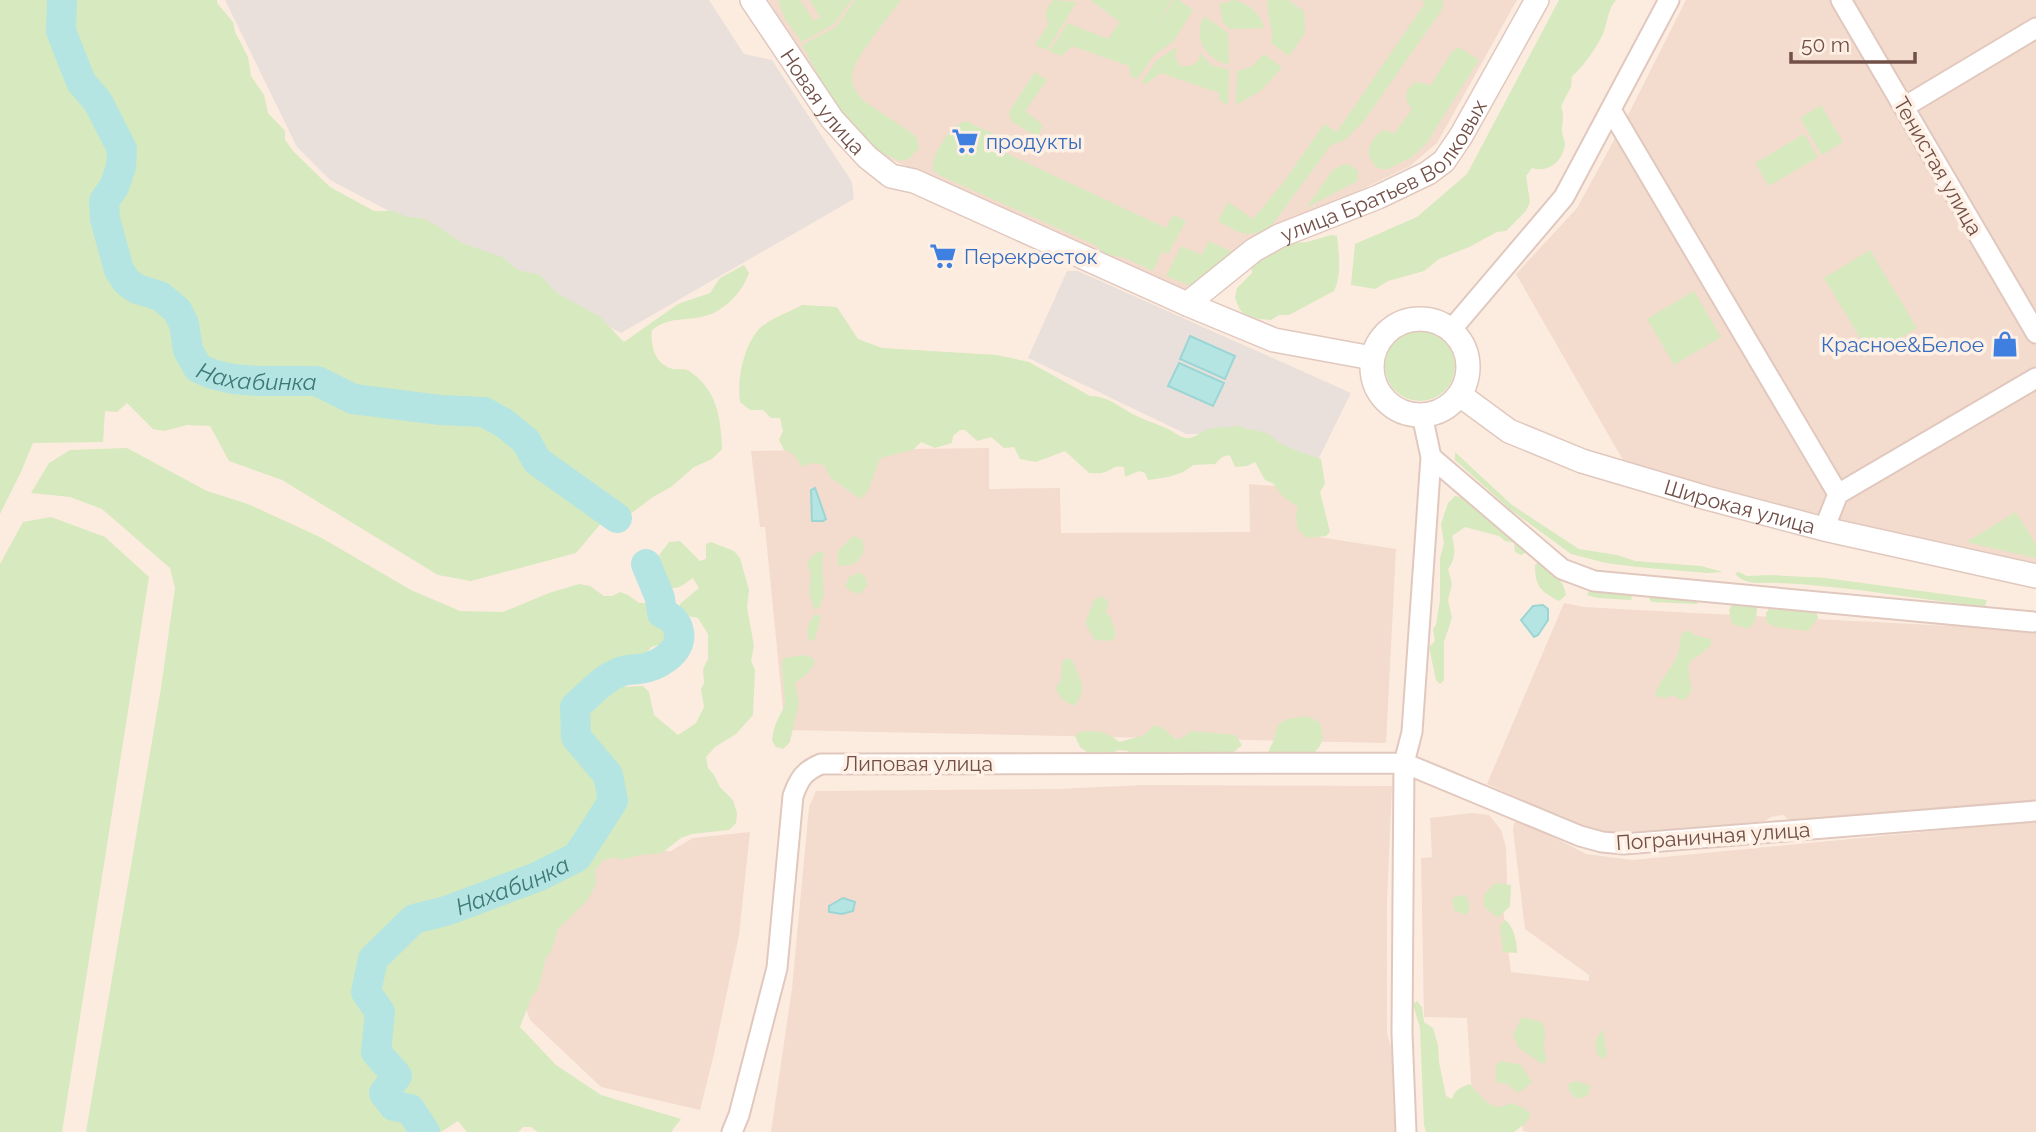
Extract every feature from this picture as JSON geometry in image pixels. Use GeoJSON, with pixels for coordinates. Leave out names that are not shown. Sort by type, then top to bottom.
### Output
{"type":"FeatureCollection","features":[{"type":"Feature","properties":{"kind":"street","name":"Новая улица"},"geometry":{"type":"LineString","coordinates":[[752,0],[832,119],[867,157],[891,176],[914,181],[1187,304],[1274,340],[1372,358]]}},
{"type":"Feature","properties":{"kind":"street","name":"улица Братьев Волковых"},"geometry":{"type":"LineString","coordinates":[[1187,304],[1262,245],[1378,197],[1428,173],[1444,161],[1461,136],[1537,0]]}},
{"type":"Feature","properties":{"kind":"street"},"geometry":{"type":"LineString","coordinates":[[1451,330],[1564,197],[1669,0]]}},
{"type":"Feature","properties":{"kind":"street","name":"Тенистая улица"},"geometry":{"type":"LineString","coordinates":[[1841,0],[2036,332]]}},
{"type":"Feature","properties":{"kind":"street"},"geometry":{"type":"LineString","coordinates":[[1903,107],[2036,28]]}},
{"type":"Feature","properties":{"kind":"street"},"geometry":{"type":"LineString","coordinates":[[1611,110],[1838,494]]}},
{"type":"Feature","properties":{"kind":"street"},"geometry":{"type":"LineString","coordinates":[[1425,318],[1439,322],[1451,330],[1461,340],[1467,354],[1468,375],[1460,395],[1437,412],[1422,415],[1408,414],[1384,399],[1376,386],[1372,358],[1385,332],[1404,321],[1425,318]]}},
{"type":"Feature","properties":{"kind":"street"},"geometry":{"type":"LineString","coordinates":[[1824,529],[1838,494],[2036,378]]}},
{"type":"Feature","properties":{"kind":"street","name":"Широкая улица"},"geometry":{"type":"LineString","coordinates":[[1460,395],[1509,430],[1582,461],[1824,529],[2036,576]]}},
{"type":"Feature","properties":{"kind":"street"},"geometry":{"type":"LineString","coordinates":[[1406,1132],[1402,1033],[1404,763],[1412,732],[1431,457],[1422,415]]}},
{"type":"Feature","properties":{"kind":"street"},"geometry":{"type":"LineString","coordinates":[[1431,457],[1562,569],[1585,579],[2033,622]]}},
{"type":"Feature","properties":{"kind":"street","name":"Липовая улица"},"geometry":{"type":"LineString","coordinates":[[732,1132],[739,1115],[777,968],[793,796],[804,773],[813,768],[832,763],[1404,763]]}},
{"type":"Feature","properties":{"kind":"street","name":"Пограничная улица"},"geometry":{"type":"LineString","coordinates":[[1404,763],[1580,836],[1612,844],[2036,811]]}},
{"type":"Feature","properties":{"kind":"shaded area"},"geometry":{"type":"Polygon","coordinates":[[[225,0],[709,0],[744,54],[772,60],[852,182],[854,199],[621,333],[330,180],[297,147],[225,0]]]}},
{"type":"Feature","properties":{"kind":"shaded area"},"geometry":{"type":"Polygon","coordinates":[[[768,0],[1517,0],[1437,143],[1410,166],[1242,247],[1190,293],[888,158],[841,116],[768,0]]]}},
{"type":"Feature","properties":{"kind":"shaded area"},"geometry":{"type":"Polygon","coordinates":[[[1686,0],[2036,0],[2036,567],[1792,512],[1624,462],[1516,274],[1577,208],[1686,0]]]}},
{"type":"Feature","properties":{"kind":"shaded area"},"geometry":{"type":"Polygon","coordinates":[[[1067,271],[1078,271],[1351,393],[1314,468],[1233,434],[1186,434],[1028,358],[1067,271]]]}},
{"type":"Feature","properties":{"kind":"shaded area"},"geometry":{"type":"Polygon","coordinates":[[[989,448],[989,489],[1060,488],[1061,533],[1250,532],[1249,484],[1304,488],[1306,535],[1396,549],[1386,743],[785,730],[765,527],[760,527],[751,451],[989,448]]]}},
{"type":"Feature","properties":{"kind":"shaded area"},"geometry":{"type":"Polygon","coordinates":[[[1564,603],[1584,607],[2036,630],[2036,803],[1789,820],[1783,815],[1765,821],[1614,836],[1591,831],[1487,784],[1564,603]]]}},
{"type":"Feature","properties":{"kind":"shaded area"},"geometry":{"type":"Polygon","coordinates":[[[1142,785],[1392,786],[1387,902],[1387,1033],[1392,1051],[1396,1132],[771,1132],[792,988],[809,807],[816,791],[1058,789],[1142,785]]]}},
{"type":"Feature","properties":{"kind":"shaded area"},"geometry":{"type":"Polygon","coordinates":[[[1472,813],[1489,815],[1501,830],[1506,847],[1507,882],[1503,908],[1511,972],[1589,981],[1589,975],[1525,929],[1513,829],[1514,823],[1520,820],[1586,854],[1632,860],[2036,821],[2036,1132],[1529,1132],[1523,1131],[1521,1117],[1473,1112],[1467,1018],[1424,1017],[1421,858],[1432,857],[1430,818],[1472,813]]]}},
{"type":"Feature","properties":{"kind":"shaded area"},"geometry":{"type":"Polygon","coordinates":[[[750,832],[739,935],[700,1110],[601,1087],[530,1020],[518,985],[604,849],[671,851],[693,838],[750,832]]]}},
{"type":"Feature","properties":{"kind":"green space"},"geometry":{"type":"Polygon","coordinates":[[[0,0],[217,0],[233,22],[235,32],[248,57],[251,76],[264,95],[268,113],[285,131],[285,140],[294,152],[330,187],[374,211],[393,211],[407,217],[422,218],[462,243],[502,257],[518,270],[540,275],[557,293],[599,316],[624,342],[678,304],[710,293],[720,278],[744,265],[749,273],[746,280],[737,295],[724,307],[709,315],[670,321],[652,330],[653,348],[658,359],[667,367],[689,371],[706,386],[719,415],[722,449],[712,459],[694,467],[671,487],[629,515],[609,514],[576,553],[471,581],[438,575],[282,480],[229,461],[210,426],[187,425],[164,431],[153,429],[127,403],[117,412],[105,411],[103,442],[33,443],[0,514],[0,0]]]}},
{"type":"Feature","properties":{"kind":"green space"},"geometry":{"type":"Polygon","coordinates":[[[778,0],[800,0],[814,21],[820,17],[810,0],[852,0],[834,24],[802,42],[785,19],[778,0]]]}},
{"type":"Feature","properties":{"kind":"green space"},"geometry":{"type":"Polygon","coordinates":[[[855,0],[901,0],[861,55],[853,71],[852,80],[864,101],[916,136],[919,148],[909,159],[902,161],[884,153],[868,143],[854,129],[831,97],[802,45],[836,27],[855,0]]]}},
{"type":"Feature","properties":{"kind":"green space"},"geometry":{"type":"Polygon","coordinates":[[[1053,0],[1077,2],[1047,50],[1035,45],[1049,23],[1047,8],[1053,0]]]}},
{"type":"Feature","properties":{"kind":"green space"},"geometry":{"type":"Polygon","coordinates":[[[1090,0],[1172,0],[1154,28],[1174,0],[1179,0],[1193,10],[1174,41],[1155,54],[1137,79],[1131,77],[1129,66],[1072,46],[1061,56],[1049,51],[1068,23],[1108,39],[1120,22],[1090,0]]]}},
{"type":"Feature","properties":{"kind":"green space"},"geometry":{"type":"Polygon","coordinates":[[[1234,0],[1253,10],[1260,17],[1264,28],[1230,29],[1223,23],[1219,4],[1234,0]]]}},
{"type":"Feature","properties":{"kind":"green space"},"geometry":{"type":"Polygon","coordinates":[[[1268,0],[1288,0],[1304,11],[1305,33],[1289,56],[1271,43],[1268,0]]]}},
{"type":"Feature","properties":{"kind":"green space"},"geometry":{"type":"Polygon","coordinates":[[[1422,0],[1443,0],[1443,8],[1364,121],[1345,140],[1331,145],[1272,225],[1257,233],[1245,234],[1218,221],[1228,202],[1253,219],[1283,183],[1324,124],[1337,132],[1425,3],[1422,0]]]}},
{"type":"Feature","properties":{"kind":"green space"},"geometry":{"type":"Polygon","coordinates":[[[1559,0],[1616,0],[1602,36],[1595,49],[1572,76],[1571,87],[1561,106],[1565,145],[1561,157],[1548,168],[1532,168],[1526,176],[1530,202],[1526,211],[1506,231],[1497,232],[1439,259],[1424,271],[1388,281],[1375,289],[1351,285],[1355,244],[1417,217],[1467,174],[1559,0]]]}},
{"type":"Feature","properties":{"kind":"green space"},"geometry":{"type":"Polygon","coordinates":[[[1204,16],[1228,33],[1229,64],[1213,58],[1203,47],[1200,32],[1204,16]]]}},
{"type":"Feature","properties":{"kind":"green space"},"geometry":{"type":"Polygon","coordinates":[[[1177,47],[1175,58],[1180,66],[1191,66],[1198,61],[1200,53],[1211,65],[1229,70],[1228,105],[1219,100],[1219,93],[1161,73],[1146,84],[1141,82],[1157,60],[1177,47]]]}},
{"type":"Feature","properties":{"kind":"green space"},"geometry":{"type":"Polygon","coordinates":[[[1458,47],[1479,60],[1426,144],[1412,157],[1386,170],[1375,167],[1368,153],[1371,145],[1379,133],[1386,130],[1394,134],[1412,109],[1406,98],[1409,88],[1416,82],[1431,85],[1451,53],[1458,47]]]}},
{"type":"Feature","properties":{"kind":"green space"},"geometry":{"type":"Polygon","coordinates":[[[1264,54],[1282,67],[1262,90],[1236,105],[1237,71],[1251,67],[1264,54]]]}},
{"type":"Feature","properties":{"kind":"green space"},"geometry":{"type":"Polygon","coordinates":[[[1035,72],[1047,80],[1025,111],[1043,125],[1038,137],[1012,122],[1009,112],[1035,72]]]}},
{"type":"Feature","properties":{"kind":"green space"},"geometry":{"type":"Polygon","coordinates":[[[1821,105],[1843,142],[1822,155],[1800,118],[1821,105]]]}},
{"type":"Feature","properties":{"kind":"green space"},"geometry":{"type":"Polygon","coordinates":[[[966,121],[998,136],[993,147],[1166,228],[1173,215],[1186,221],[1168,254],[1162,251],[1153,271],[1125,258],[1105,254],[1095,245],[939,175],[933,170],[938,149],[960,123],[966,121]]]}},
{"type":"Feature","properties":{"kind":"green space"},"geometry":{"type":"Polygon","coordinates":[[[1804,134],[1818,157],[1769,186],[1755,163],[1804,134]]]}},
{"type":"Feature","properties":{"kind":"green space"},"geometry":{"type":"Polygon","coordinates":[[[1344,164],[1351,165],[1358,172],[1357,181],[1306,208],[1332,171],[1344,164]]]}},
{"type":"Feature","properties":{"kind":"green space"},"geometry":{"type":"Polygon","coordinates":[[[1331,235],[1337,236],[1339,257],[1334,291],[1289,315],[1279,315],[1271,320],[1246,315],[1240,310],[1235,298],[1237,288],[1252,273],[1251,262],[1277,244],[1307,242],[1331,235]]]}},
{"type":"Feature","properties":{"kind":"green space"},"geometry":{"type":"Polygon","coordinates":[[[1209,241],[1234,253],[1193,287],[1166,276],[1181,246],[1202,255],[1209,241]]]}},
{"type":"Feature","properties":{"kind":"green space"},"geometry":{"type":"Polygon","coordinates":[[[1870,250],[1917,328],[1871,356],[1824,278],[1870,250]]]}},
{"type":"Feature","properties":{"kind":"green space"},"geometry":{"type":"Polygon","coordinates":[[[1694,291],[1721,337],[1674,365],[1647,319],[1694,291]]]}},
{"type":"Feature","properties":{"kind":"green space"},"geometry":{"type":"Polygon","coordinates":[[[802,305],[837,307],[858,339],[882,348],[997,355],[1029,362],[1090,396],[1111,401],[1184,438],[1212,428],[1238,425],[1266,433],[1278,442],[1321,459],[1325,484],[1320,492],[1330,532],[1326,536],[1307,538],[1298,530],[1298,507],[1282,496],[1274,484],[1265,480],[1255,462],[1235,467],[1230,455],[1222,457],[1215,464],[1193,465],[1178,474],[1148,480],[1145,473],[1139,471],[1125,477],[1124,467],[1116,467],[1102,473],[1089,473],[1065,451],[1036,462],[1020,459],[1014,447],[1004,448],[991,437],[977,441],[965,430],[960,430],[953,436],[952,443],[935,448],[921,442],[913,450],[880,458],[868,491],[860,499],[831,478],[824,465],[812,463],[803,467],[792,453],[784,450],[779,440],[783,431],[780,418],[771,418],[763,410],[750,410],[740,402],[742,364],[753,336],[768,322],[802,305]]]}},
{"type":"Feature","properties":{"kind":"green space"},"geometry":{"type":"Polygon","coordinates":[[[1420,331],[1445,341],[1455,366],[1445,391],[1420,401],[1395,391],[1385,366],[1395,341],[1420,331]]]}},
{"type":"Feature","properties":{"kind":"green space"},"geometry":{"type":"Polygon","coordinates":[[[127,448],[207,491],[248,504],[320,537],[411,590],[460,611],[503,612],[579,584],[590,586],[604,596],[620,592],[639,603],[667,603],[674,610],[671,634],[662,644],[651,647],[645,656],[630,667],[621,666],[605,683],[620,687],[643,686],[649,692],[654,715],[678,735],[696,723],[704,707],[701,689],[704,683],[703,669],[708,659],[708,634],[698,618],[683,615],[678,609],[681,603],[699,588],[693,578],[677,588],[664,586],[656,575],[656,561],[669,542],[680,541],[700,561],[706,559],[706,544],[711,542],[734,551],[740,558],[749,590],[747,607],[754,646],[751,661],[755,670],[753,715],[736,734],[715,747],[706,757],[708,768],[720,787],[733,800],[737,813],[736,823],[729,830],[692,834],[681,838],[662,853],[604,860],[595,870],[596,884],[587,901],[558,929],[551,952],[546,957],[538,990],[532,996],[520,1027],[556,1065],[601,1095],[681,1119],[672,1132],[538,1132],[531,1127],[523,1127],[518,1132],[467,1132],[458,1121],[441,1132],[86,1132],[161,688],[175,588],[170,568],[102,509],[70,497],[31,493],[49,463],[70,450],[127,448]]]}},
{"type":"Feature","properties":{"kind":"green space"},"geometry":{"type":"Polygon","coordinates":[[[1455,452],[1512,505],[1579,549],[1635,561],[1701,566],[1723,572],[1637,567],[1571,554],[1511,510],[1455,460],[1455,452]]]}},
{"type":"Feature","properties":{"kind":"green space"},"geometry":{"type":"Polygon","coordinates":[[[1455,496],[1465,498],[1527,552],[1521,555],[1515,552],[1514,543],[1465,527],[1452,536],[1454,553],[1448,569],[1452,584],[1448,600],[1452,618],[1444,642],[1444,680],[1440,684],[1436,680],[1429,647],[1435,641],[1433,629],[1440,600],[1440,558],[1444,543],[1441,524],[1448,503],[1455,496]]]}},
{"type":"Feature","properties":{"kind":"green space"},"geometry":{"type":"Polygon","coordinates":[[[2016,512],[2036,545],[2036,558],[1966,542],[2016,512]]]}},
{"type":"Feature","properties":{"kind":"green space"},"geometry":{"type":"Polygon","coordinates":[[[51,517],[105,537],[149,577],[62,1132],[0,1132],[0,564],[23,522],[51,517]]]}},
{"type":"Feature","properties":{"kind":"green space"},"geometry":{"type":"Polygon","coordinates":[[[853,536],[862,539],[862,556],[849,565],[837,565],[838,551],[853,536]]]}},
{"type":"Feature","properties":{"kind":"green space"},"geometry":{"type":"Polygon","coordinates":[[[819,551],[825,554],[822,559],[824,596],[819,608],[814,610],[809,592],[811,574],[807,563],[819,551]]]}},
{"type":"Feature","properties":{"kind":"green space"},"geometry":{"type":"Polygon","coordinates":[[[1541,560],[1563,584],[1566,595],[1559,601],[1543,591],[1538,583],[1535,565],[1541,560]]]}},
{"type":"Feature","properties":{"kind":"green space"},"geometry":{"type":"Polygon","coordinates":[[[860,572],[866,578],[867,586],[860,594],[845,586],[849,577],[860,572]]]}},
{"type":"Feature","properties":{"kind":"green space"},"geometry":{"type":"Polygon","coordinates":[[[1735,573],[1747,576],[1826,578],[1987,600],[1985,607],[1831,587],[1755,583],[1744,580],[1735,573]]]}},
{"type":"Feature","properties":{"kind":"green space"},"geometry":{"type":"Polygon","coordinates":[[[1590,589],[1632,596],[1631,600],[1597,598],[1587,595],[1590,589]]]}},
{"type":"Feature","properties":{"kind":"green space"},"geometry":{"type":"Polygon","coordinates":[[[1652,593],[1698,600],[1697,604],[1652,602],[1649,599],[1652,593]]]}},
{"type":"Feature","properties":{"kind":"green space"},"geometry":{"type":"Polygon","coordinates":[[[1101,596],[1108,601],[1105,611],[1111,618],[1116,634],[1112,641],[1095,640],[1085,623],[1094,600],[1101,596]]]}},
{"type":"Feature","properties":{"kind":"green space"},"geometry":{"type":"Polygon","coordinates":[[[1740,602],[1757,605],[1756,618],[1748,629],[1732,624],[1729,610],[1732,605],[1740,602]]]}},
{"type":"Feature","properties":{"kind":"green space"},"geometry":{"type":"Polygon","coordinates":[[[1771,606],[1816,611],[1818,618],[1808,631],[1775,627],[1766,622],[1766,613],[1771,606]]]}},
{"type":"Feature","properties":{"kind":"green space"},"geometry":{"type":"Polygon","coordinates":[[[816,614],[821,616],[814,640],[809,641],[808,626],[816,614]]]}},
{"type":"Feature","properties":{"kind":"green space"},"geometry":{"type":"Polygon","coordinates":[[[1688,630],[1694,635],[1710,639],[1712,644],[1689,665],[1692,690],[1686,699],[1680,700],[1674,695],[1666,698],[1655,696],[1677,656],[1682,633],[1688,630]]]}},
{"type":"Feature","properties":{"kind":"green space"},"geometry":{"type":"Polygon","coordinates":[[[805,655],[813,658],[815,663],[808,673],[795,683],[799,702],[790,742],[783,749],[776,747],[772,741],[785,703],[783,658],[805,655]]]}},
{"type":"Feature","properties":{"kind":"green space"},"geometry":{"type":"Polygon","coordinates":[[[1067,658],[1072,660],[1082,689],[1074,706],[1063,700],[1055,689],[1061,680],[1062,662],[1067,658]]]}},
{"type":"Feature","properties":{"kind":"green space"},"geometry":{"type":"Polygon","coordinates":[[[1308,716],[1320,723],[1322,731],[1322,742],[1315,752],[1274,757],[1268,752],[1278,725],[1287,719],[1308,716]]]}},
{"type":"Feature","properties":{"kind":"green space"},"geometry":{"type":"Polygon","coordinates":[[[1155,725],[1163,728],[1175,739],[1184,737],[1191,731],[1235,735],[1242,745],[1227,758],[1137,759],[1128,751],[1118,750],[1109,756],[1088,753],[1080,747],[1075,736],[1079,732],[1095,731],[1105,733],[1119,742],[1142,736],[1155,725]]]}},
{"type":"Feature","properties":{"kind":"green space"},"geometry":{"type":"Polygon","coordinates":[[[1495,883],[1511,885],[1510,906],[1498,918],[1484,907],[1484,895],[1495,883]]]}},
{"type":"Feature","properties":{"kind":"green space"},"geometry":{"type":"Polygon","coordinates":[[[1465,895],[1469,911],[1465,915],[1454,910],[1452,900],[1456,896],[1465,895]]]}},
{"type":"Feature","properties":{"kind":"green space"},"geometry":{"type":"Polygon","coordinates":[[[1505,920],[1511,926],[1517,953],[1503,952],[1500,925],[1505,920]]]}},
{"type":"Feature","properties":{"kind":"green space"},"geometry":{"type":"Polygon","coordinates":[[[1417,1001],[1422,1007],[1424,1022],[1433,1028],[1446,1096],[1452,1099],[1459,1089],[1470,1084],[1488,1103],[1498,1107],[1510,1103],[1522,1107],[1531,1114],[1526,1123],[1514,1132],[1426,1132],[1420,1028],[1413,1004],[1417,1001]]]}},
{"type":"Feature","properties":{"kind":"green space"},"geometry":{"type":"Polygon","coordinates":[[[1522,1017],[1542,1022],[1547,1059],[1542,1064],[1519,1048],[1513,1035],[1522,1017]]]}},
{"type":"Feature","properties":{"kind":"green space"},"geometry":{"type":"Polygon","coordinates":[[[1603,1030],[1607,1056],[1603,1059],[1597,1054],[1596,1044],[1598,1035],[1603,1030]]]}},
{"type":"Feature","properties":{"kind":"green space"},"geometry":{"type":"Polygon","coordinates":[[[1501,1061],[1521,1065],[1532,1082],[1519,1093],[1505,1083],[1497,1083],[1495,1066],[1501,1061]]]}},
{"type":"Feature","properties":{"kind":"green space"},"geometry":{"type":"Polygon","coordinates":[[[1577,1081],[1591,1086],[1587,1096],[1577,1099],[1569,1091],[1568,1084],[1577,1081]]]}},
{"type":"Feature","properties":{"kind":"water"},"geometry":{"type":"Polygon","coordinates":[[[1190,336],[1235,356],[1225,379],[1180,359],[1190,336]]]}},
{"type":"Feature","properties":{"kind":"water"},"geometry":{"type":"Polygon","coordinates":[[[1179,363],[1224,383],[1213,406],[1168,386],[1179,363]]]}},
{"type":"Feature","properties":{"kind":"water"},"geometry":{"type":"Polygon","coordinates":[[[815,488],[826,519],[823,521],[812,521],[811,490],[815,488]]]}},
{"type":"Feature","properties":{"kind":"water"},"geometry":{"type":"Polygon","coordinates":[[[1543,605],[1548,609],[1548,620],[1534,637],[1521,620],[1533,606],[1543,605]]]}},
{"type":"Feature","properties":{"kind":"water"},"geometry":{"type":"Polygon","coordinates":[[[843,898],[855,902],[853,911],[842,914],[829,912],[829,906],[843,898]]]}},
{"type":"Feature","properties":{"kind":"waterway","name":"Нахабинка"},"geometry":{"type":"LineString","coordinates":[[62,0],[61,31],[81,82],[98,102],[122,149],[121,167],[114,187],[104,201],[105,219],[119,270],[127,282],[137,289],[160,296],[177,310],[184,324],[188,350],[198,368],[233,379],[317,381],[353,399],[440,410],[484,412],[504,423],[526,441],[537,461],[617,518]]}},
{"type":"Feature","properties":{"kind":"waterway","name":"Нахабинка"},"geometry":{"type":"LineString","coordinates":[[425,1132],[410,1109],[394,1106],[384,1093],[397,1076],[376,1052],[380,1012],[366,992],[373,959],[414,919],[446,911],[537,877],[577,857],[613,801],[608,775],[576,737],[575,707],[612,676],[661,662],[673,652],[679,639],[675,622],[662,613],[660,598],[646,564]]}},
{"type":"Feature","properties":{"kind":"place","name":"продукты"},"geometry":{"type":"Point","coordinates":[965,141]}},
{"type":"Feature","properties":{"kind":"place","name":"Перекресток"},"geometry":{"type":"Point","coordinates":[943,256]}},
{"type":"Feature","properties":{"kind":"place","name":"Красное&Белое"},"geometry":{"type":"Point","coordinates":[2005,344]}}]}
